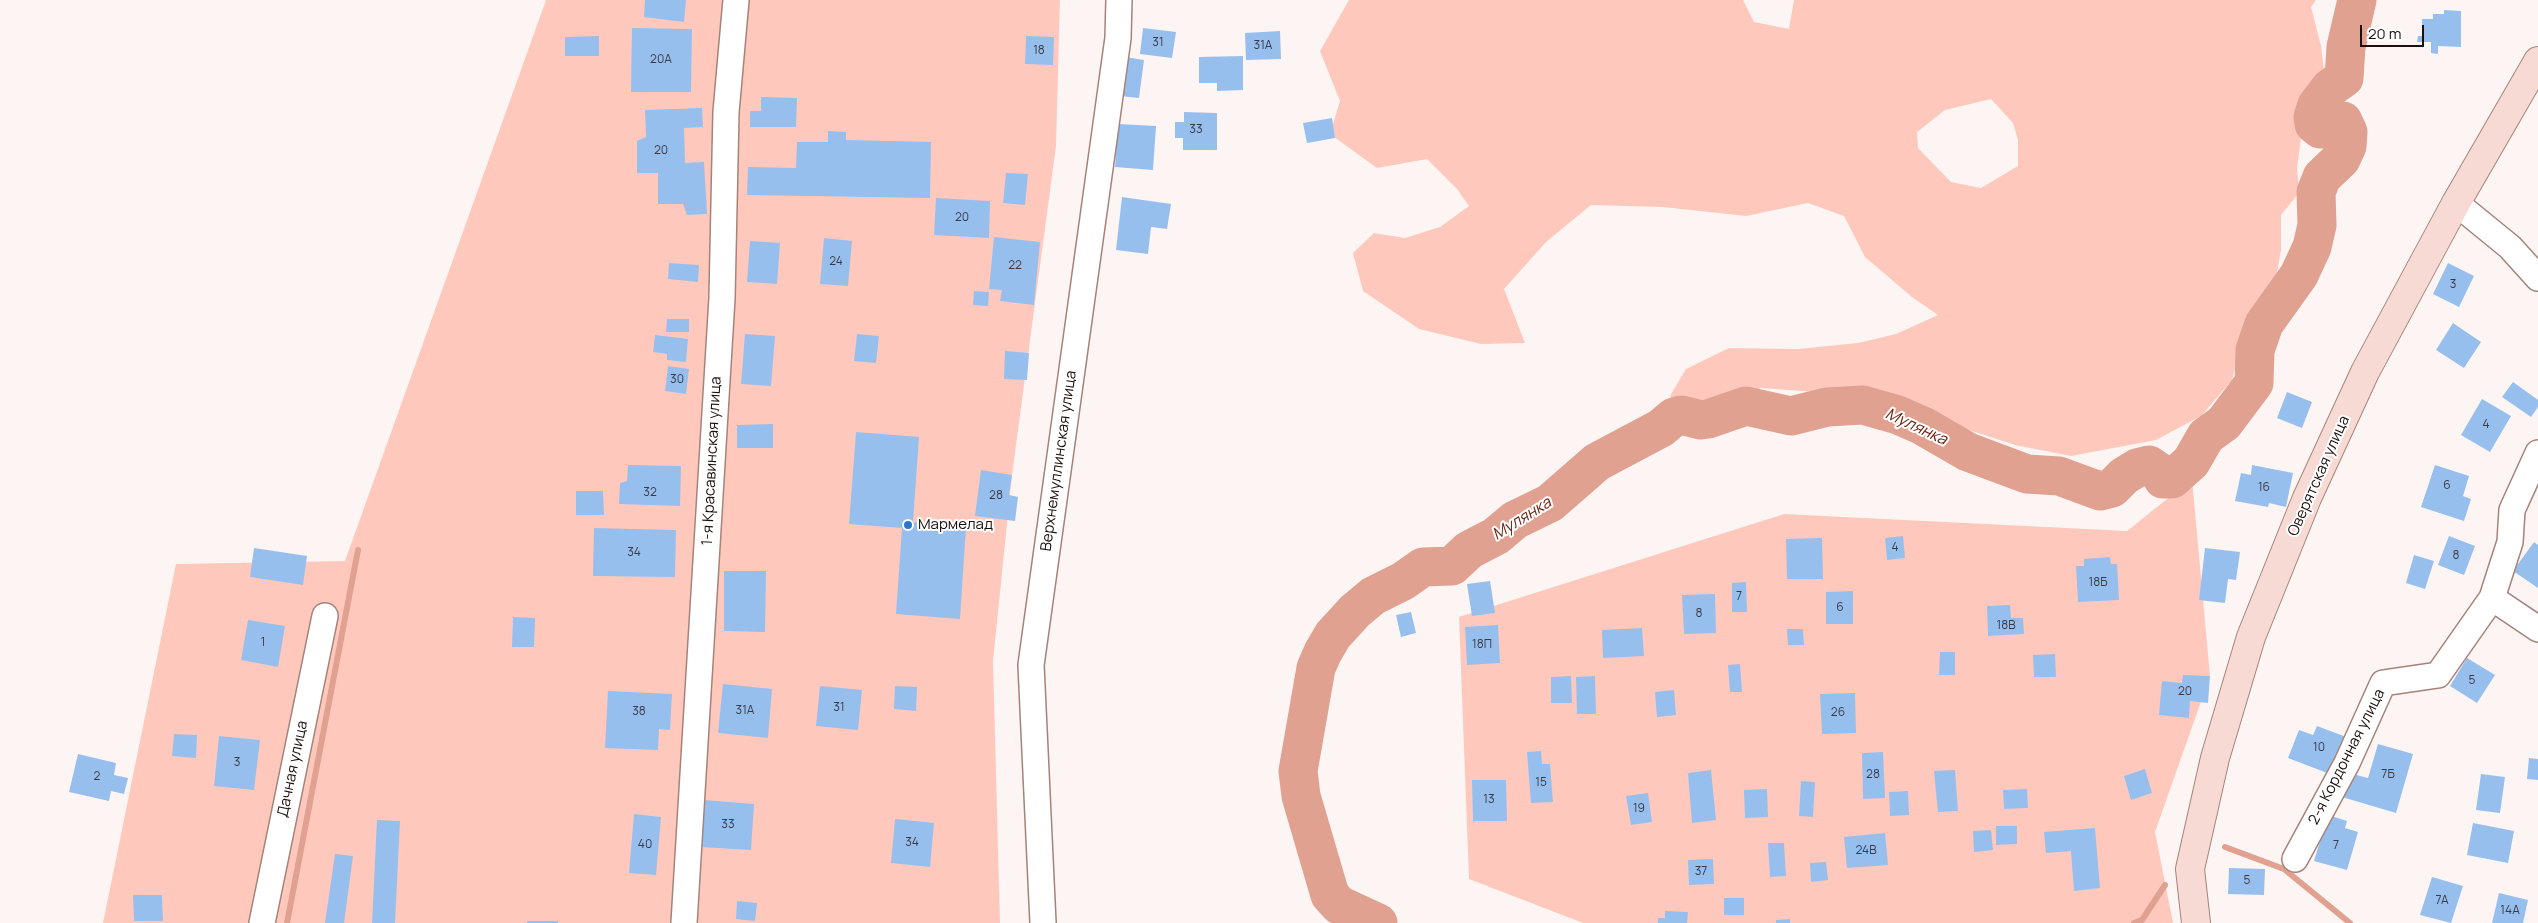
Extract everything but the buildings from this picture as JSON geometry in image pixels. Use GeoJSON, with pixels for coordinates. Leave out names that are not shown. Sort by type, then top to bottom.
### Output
{"type":"FeatureCollection","features":[{"type":"Feature","properties":{"kind":"main road","name":"Оверятская улица"},"geometry":{"type":"LineString","coordinates":[[2196,923],[2190,869],[2215,758],[2251,637],[2307,498],[2365,372],[2456,203],[2531,91],[2538,61]]}},
{"type":"Feature","properties":{"kind":"street","name":"1-я Красавинская улица"},"geometry":{"type":"LineString","coordinates":[[684,923],[722,298],[726,112],[736,0]]}},
{"type":"Feature","properties":{"kind":"street","name":"Верхнемуллинская улица"},"geometry":{"type":"LineString","coordinates":[[1043,923],[1031,665],[1118,38],[1120,0]]}},
{"type":"Feature","properties":{"kind":"street"},"geometry":{"type":"LineString","coordinates":[[2456,203],[2510,247],[2538,278]]}},
{"type":"Feature","properties":{"kind":"street","name":"2-я Кордонная улица"},"geometry":{"type":"LineString","coordinates":[[2295,859],[2347,764],[2384,683],[2438,675],[2492,598],[2510,542],[2512,510],[2538,452]]}},
{"type":"Feature","properties":{"kind":"street"},"geometry":{"type":"LineString","coordinates":[[2492,598],[2538,629]]}},
{"type":"Feature","properties":{"kind":"street","name":"Дачная улица"},"geometry":{"type":"LineString","coordinates":[[262,923],[325,616]]}},
{"type":"Feature","properties":{"kind":"shaded area"},"geometry":{"type":"Polygon","coordinates":[[[546,0],[1060,0],[1056,146],[1012,475],[993,661],[1000,923],[103,923],[176,564],[345,561],[546,0]]]}},
{"type":"Feature","properties":{"kind":"shaded area"},"geometry":{"type":"Polygon","coordinates":[[[1349,0],[1743,0],[1754,22],[1789,29],[1794,0],[2316,0],[2311,7],[2321,46],[2324,70],[2312,88],[2308,115],[2301,138],[2297,168],[2299,193],[2281,215],[2281,250],[2275,284],[2243,332],[2232,380],[2201,416],[2156,440],[2071,456],[2015,445],[1923,415],[1892,400],[1865,395],[1837,397],[1817,392],[1761,388],[1705,411],[1691,412],[1677,406],[1670,396],[1686,369],[1729,348],[1798,349],[1858,343],[1896,334],[1938,315],[1912,297],[1865,257],[1844,216],[1808,203],[1746,216],[1663,207],[1591,205],[1546,242],[1504,289],[1525,343],[1481,344],[1419,329],[1363,291],[1353,253],[1374,233],[1405,238],[1440,227],[1469,206],[1457,189],[1427,159],[1377,168],[1330,134],[1340,101],[1320,51],[1349,0]],[[1991,99],[1945,110],[1917,132],[1918,148],[1951,182],[1981,188],[2018,166],[2018,140],[2013,123],[1991,99]]]}},
{"type":"Feature","properties":{"kind":"shaded area"},"geometry":{"type":"Polygon","coordinates":[[[2192,479],[2210,676],[2155,832],[2173,923],[1583,923],[1469,879],[1459,617],[1784,514],[2127,531],[2192,479]]]}},
{"type":"Feature","properties":{"kind":"waterway","name":"Мулянка"},"geometry":{"type":"LineString","coordinates":[[1378,923],[1339,905],[1330,895],[1301,796],[1298,771],[1316,668],[1333,635],[1355,611],[1373,596],[1403,581],[1423,567],[1452,566],[1469,550],[1496,536],[1515,520],[1550,503],[1597,462],[1661,428],[1674,417],[1681,415],[1701,420],[1746,406],[1791,416],[1827,407],[1863,405],[1898,415],[1923,426],[1968,452],[2027,474],[2059,476],[2100,491],[2112,488],[2124,476],[2137,468],[2149,465],[2159,472],[2163,479],[2172,479],[2191,462],[2206,436],[2224,423],[2254,383],[2255,350],[2264,324],[2299,275],[2312,247],[2317,225],[2316,192],[2322,177],[2341,159],[2347,146],[2348,132],[2343,121],[2337,121],[2320,129],[2314,124],[2313,117],[2317,105],[2330,88],[2344,78],[2346,47],[2357,0]]}},
{"type":"Feature","properties":{"kind":"waterway"},"geometry":{"type":"LineString","coordinates":[[287,923],[358,550]]}},
{"type":"Feature","properties":{"kind":"waterway"},"geometry":{"type":"LineString","coordinates":[[2225,847],[2284,869],[2350,923]]}},
{"type":"Feature","properties":{"kind":"waterway"},"geometry":{"type":"LineString","coordinates":[[2134,923],[2142,920],[2165,885]]}},
{"type":"Feature","properties":{"kind":"place","name":"Мармелад"},"geometry":{"type":"Point","coordinates":[908,525]}}]}
